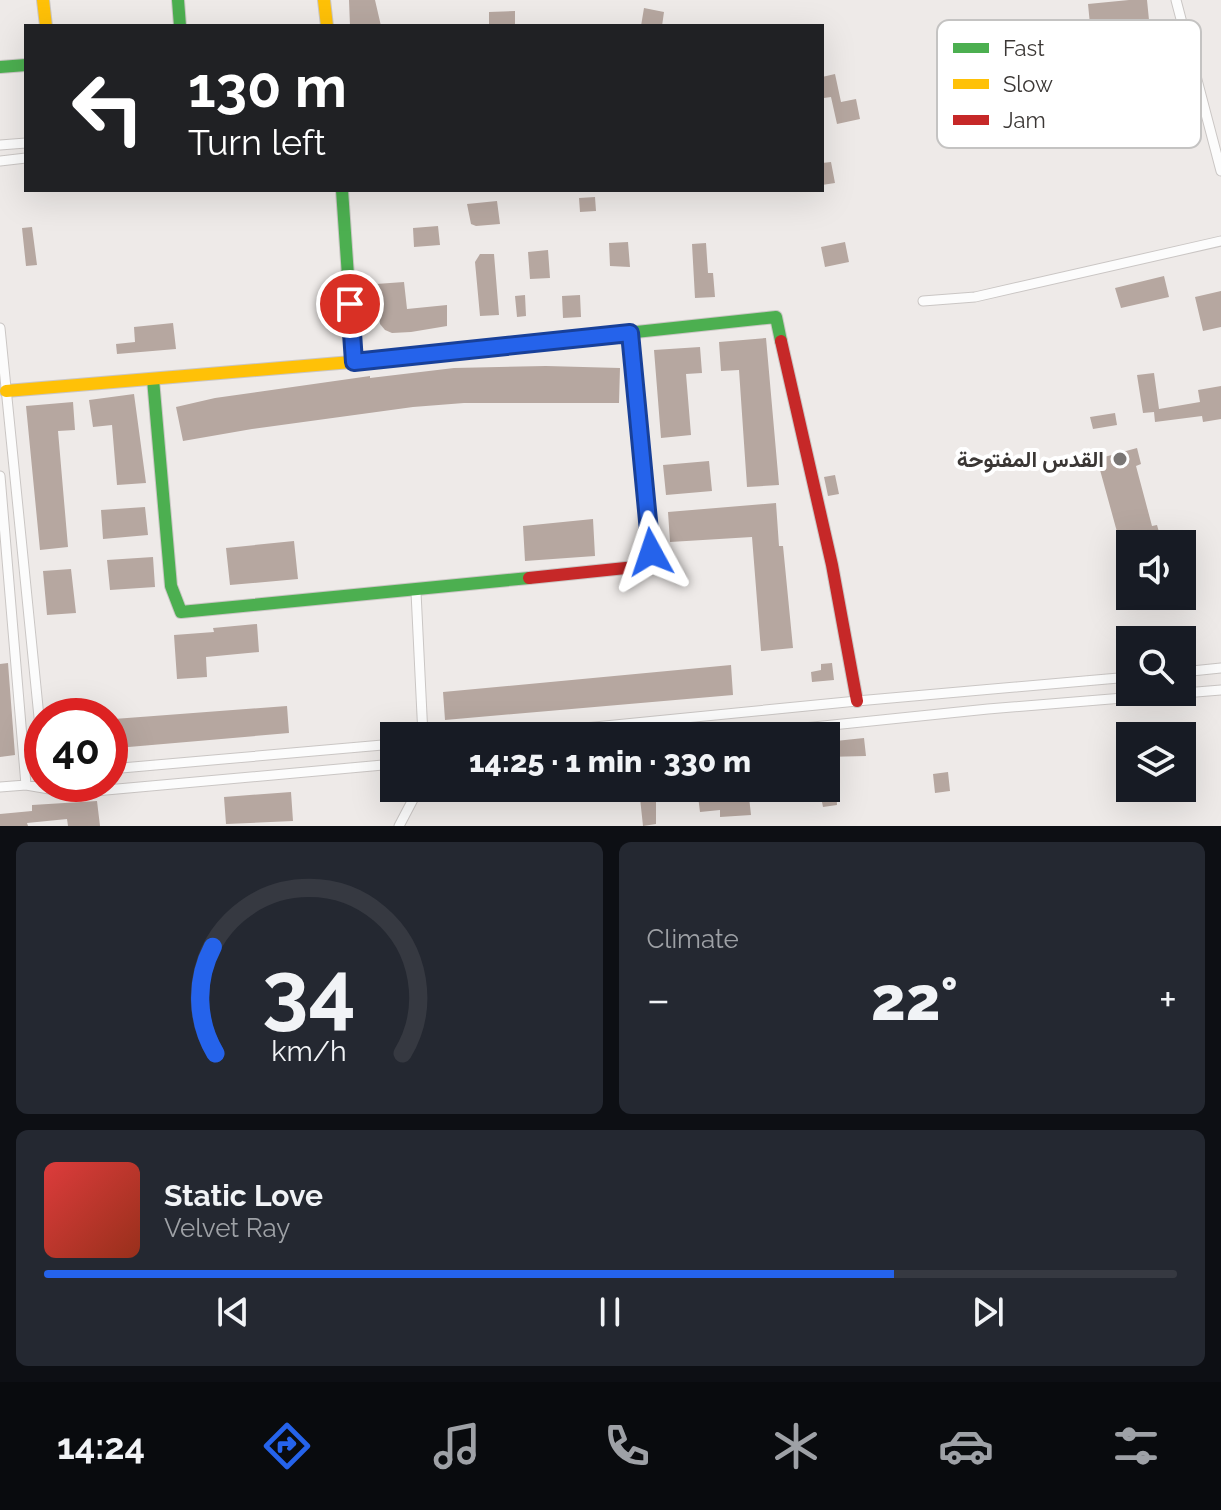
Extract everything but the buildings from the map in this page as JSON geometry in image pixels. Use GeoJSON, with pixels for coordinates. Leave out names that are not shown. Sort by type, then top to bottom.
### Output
{"type":"FeatureCollection","features":[{"type":"Feature","properties":{"kind":"street"},"geometry":{"type":"LineString","coordinates":[[43,0],[46,24]]}},
{"type":"Feature","properties":{"kind":"street"},"geometry":{"type":"LineString","coordinates":[[178,0],[180,24]]}},
{"type":"Feature","properties":{"kind":"street"},"geometry":{"type":"LineString","coordinates":[[324,0],[327,24]]}},
{"type":"Feature","properties":{"kind":"street"},"geometry":{"type":"LineString","coordinates":[[1176,0],[1181,20]]}},
{"type":"Feature","properties":{"kind":"street"},"geometry":{"type":"LineString","coordinates":[[0,67],[24,65]]}},
{"type":"Feature","properties":{"kind":"street"},"geometry":{"type":"LineString","coordinates":[[1201,95],[1221,171]]}},
{"type":"Feature","properties":{"kind":"street"},"geometry":{"type":"LineString","coordinates":[[0,145],[24,143]]}},
{"type":"Feature","properties":{"kind":"street"},"geometry":{"type":"LineString","coordinates":[[0,161],[24,158]]}},
{"type":"Feature","properties":{"kind":"street"},"geometry":{"type":"LineString","coordinates":[[342,192],[354,362]]}},
{"type":"Feature","properties":{"kind":"street"},"geometry":{"type":"LineString","coordinates":[[923,301],[975,297],[1221,241]]}},
{"type":"Feature","properties":{"kind":"street"},"geometry":{"type":"LineString","coordinates":[[6,391],[354,362],[776,317],[832,565],[857,701]]}},
{"type":"Feature","properties":{"kind":"street"},"geometry":{"type":"LineString","coordinates":[[0,328],[37,698]]}},
{"type":"Feature","properties":{"kind":"street"},"geometry":{"type":"LineString","coordinates":[[153,379],[171,586],[181,612],[416,592],[645,566],[651,552],[630,333]]}},
{"type":"Feature","properties":{"kind":"street"},"geometry":{"type":"LineString","coordinates":[[0,476],[24,761]]}},
{"type":"Feature","properties":{"kind":"street"},"geometry":{"type":"LineString","coordinates":[[416,592],[422,722]]}},
{"type":"Feature","properties":{"kind":"street"},"geometry":{"type":"LineString","coordinates":[[1196,671],[1221,668]]}},
{"type":"Feature","properties":{"kind":"street"},"geometry":{"type":"LineString","coordinates":[[644,722],[1116,678]]}},
{"type":"Feature","properties":{"kind":"street"},"geometry":{"type":"LineString","coordinates":[[840,724],[1221,690]]}},
{"type":"Feature","properties":{"kind":"street"},"geometry":{"type":"LineString","coordinates":[[128,767],[380,745]]}},
{"type":"Feature","properties":{"kind":"street"},"geometry":{"type":"LineString","coordinates":[[128,788],[380,765]]}},
{"type":"Feature","properties":{"kind":"street"},"geometry":{"type":"LineString","coordinates":[[0,787],[24,785]]}},
{"type":"Feature","properties":{"kind":"street"},"geometry":{"type":"LineString","coordinates":[[399,826],[412,802]]}},
{"type":"Feature","properties":{"kind":"traffic: fast"},"geometry":{"type":"LineString","coordinates":[[178,0],[180,24]]}},
{"type":"Feature","properties":{"kind":"traffic: fast"},"geometry":{"type":"LineString","coordinates":[[0,67],[24,65]]}},
{"type":"Feature","properties":{"kind":"traffic: fast"},"geometry":{"type":"LineString","coordinates":[[342,192],[354,362]]}},
{"type":"Feature","properties":{"kind":"traffic: fast"},"geometry":{"type":"LineString","coordinates":[[375,360],[776,317],[781,341]]}},
{"type":"Feature","properties":{"kind":"traffic: fast"},"geometry":{"type":"LineString","coordinates":[[153,379],[171,586],[181,612],[529,578]]}},
{"type":"Feature","properties":{"kind":"traffic: slow"},"geometry":{"type":"LineString","coordinates":[[43,0],[46,24]]}},
{"type":"Feature","properties":{"kind":"traffic: slow"},"geometry":{"type":"LineString","coordinates":[[324,0],[327,24]]}},
{"type":"Feature","properties":{"kind":"traffic: slow"},"geometry":{"type":"LineString","coordinates":[[6,391],[375,360]]}},
{"type":"Feature","properties":{"kind":"traffic: jam"},"geometry":{"type":"LineString","coordinates":[[529,578],[645,566],[651,552],[630,333]]}},
{"type":"Feature","properties":{"kind":"traffic: jam"},"geometry":{"type":"LineString","coordinates":[[781,341],[832,565],[857,701]]}},
{"type":"Feature","properties":{"kind":"place","name":"القدس المفتوحة"},"geometry":{"type":"Point","coordinates":[1120,459]}},
{"type":"Feature","properties":{"kind":"route"},"geometry":{"type":"LineString","coordinates":[[350,304],[354,362],[630,333],[651,552]]}}]}
